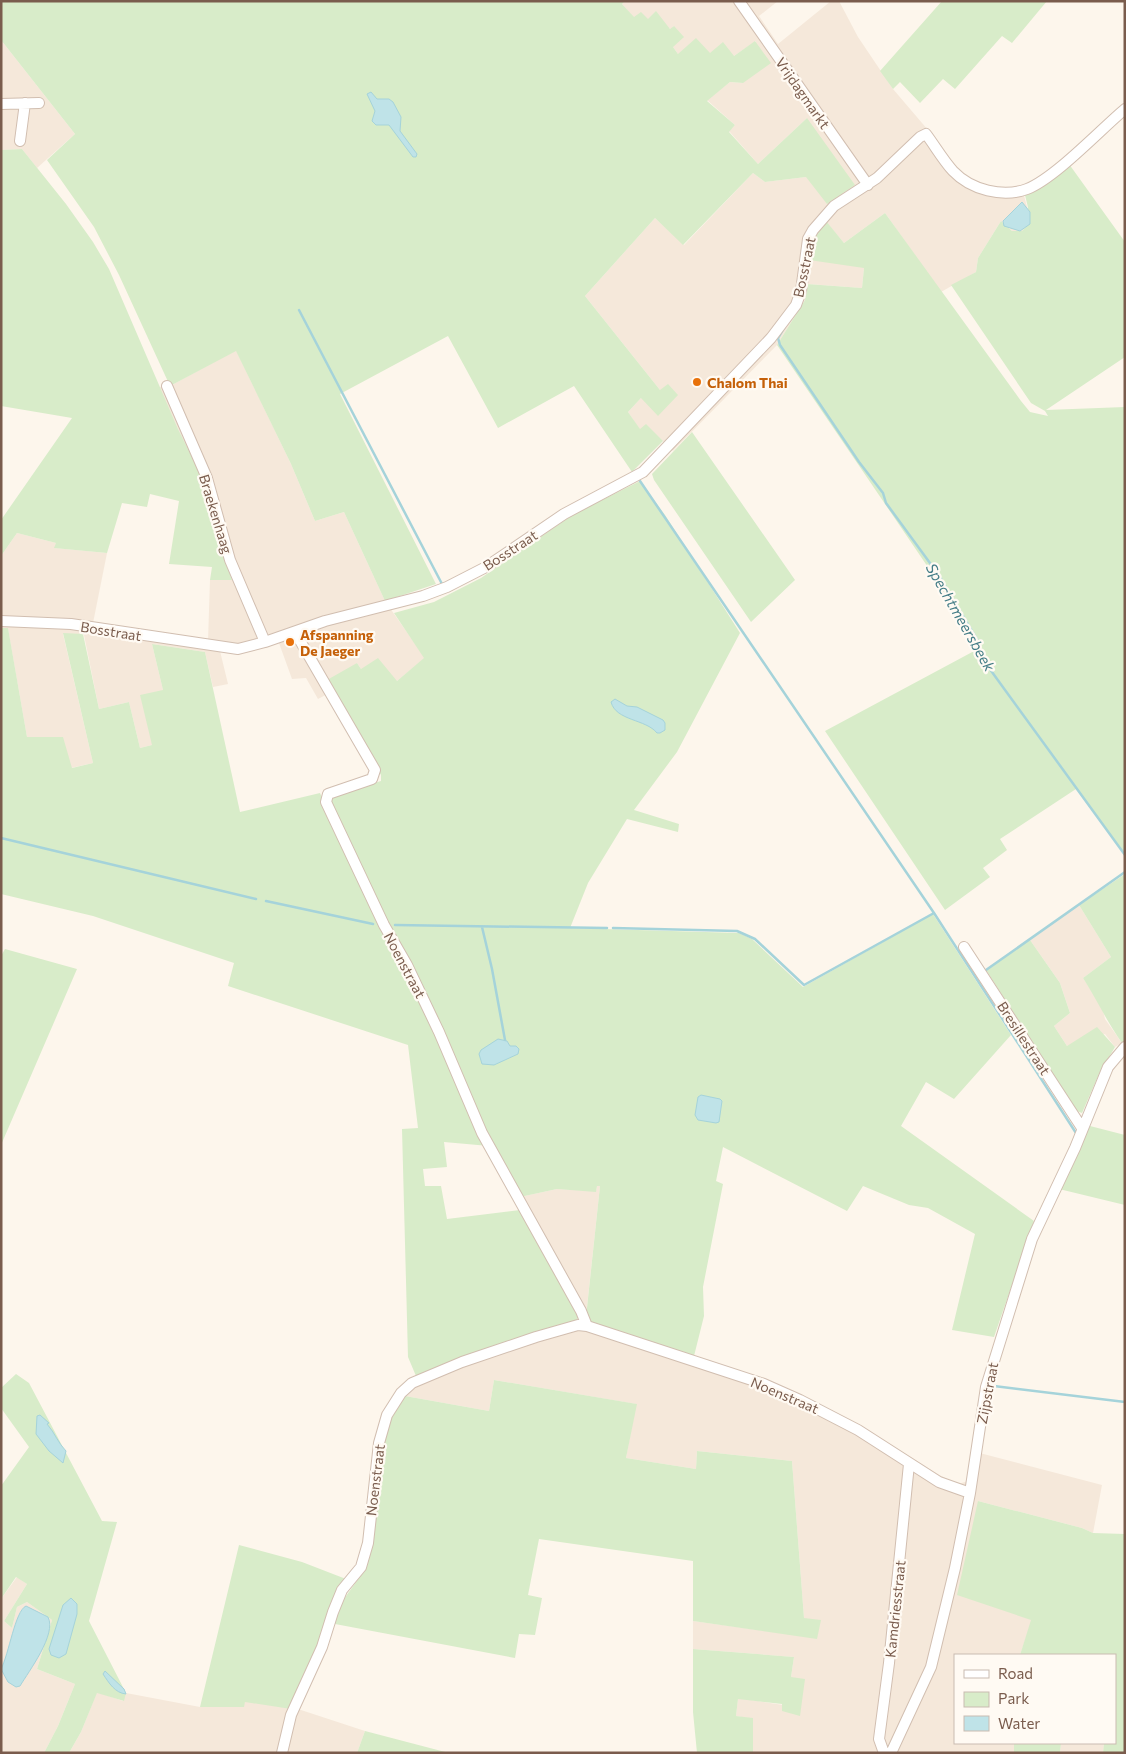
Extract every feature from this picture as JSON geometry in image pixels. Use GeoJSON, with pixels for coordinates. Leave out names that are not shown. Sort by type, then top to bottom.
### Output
{"type":"FeatureCollection","features":[{"type":"Feature","properties":{"kind":"street","name":"Vrijdagmarkt"},"geometry":{"type":"LineString","coordinates":[[739,1],[868,185]]}},
{"type":"Feature","properties":{"kind":"street"},"geometry":{"type":"LineString","coordinates":[[20,141],[25,103]]}},
{"type":"Feature","properties":{"kind":"street"},"geometry":{"type":"LineString","coordinates":[[1,104],[39,103]]}},
{"type":"Feature","properties":{"kind":"street","name":"Bosstraat"},"geometry":{"type":"LineString","coordinates":[[1,621],[71,624],[238,648],[265,642],[325,621],[423,596],[447,587],[486,567],[564,514],[643,472],[771,338],[798,300],[805,252],[813,230],[834,206],[868,185],[920,137],[926,134],[953,170],[963,179],[984,190],[1005,193],[1028,189],[1052,174],[1125,109]]}},
{"type":"Feature","properties":{"kind":"street","name":"Braekenhaag"},"geometry":{"type":"LineString","coordinates":[[167,386],[207,478],[230,560],[265,642]]}},
{"type":"Feature","properties":{"kind":"street","name":"Noenstraat"},"geometry":{"type":"LineString","coordinates":[[295,632],[375,770],[372,779],[328,794],[326,802],[384,925],[407,965],[439,1032],[482,1133],[581,1311],[587,1326]]}},
{"type":"Feature","properties":{"kind":"street","name":"Bresillestraat"},"geometry":{"type":"LineString","coordinates":[[964,947],[1082,1128]]}},
{"type":"Feature","properties":{"kind":"street","name":"Zijpstraat"},"geometry":{"type":"LineString","coordinates":[[892,1753],[931,1668],[955,1568],[970,1493],[986,1387],[1032,1238],[1108,1067],[1125,1047]]}},
{"type":"Feature","properties":{"kind":"street","name":"Noenstraat"},"geometry":{"type":"LineString","coordinates":[[282,1753],[291,1715],[322,1647],[342,1590],[361,1567],[368,1543],[379,1443],[387,1415],[401,1392],[412,1383],[462,1362],[536,1337],[578,1325],[587,1326],[764,1384],[858,1430],[939,1482],[970,1493]]}},
{"type":"Feature","properties":{"kind":"street","name":"Kamdriesstraat"},"geometry":{"type":"LineString","coordinates":[[884,1753],[878,1738],[890,1662],[909,1464]]}},
{"type":"Feature","properties":{"kind":"shaded area"},"geometry":{"type":"Polygon","coordinates":[[[625,1],[778,1],[759,16],[778,44],[831,1],[839,1],[858,37],[893,89],[928,130],[948,160],[962,174],[987,188],[1022,188],[1030,218],[1027,226],[1022,231],[1012,231],[1001,221],[978,258],[976,272],[941,292],[885,213],[844,243],[826,222],[818,230],[864,268],[862,288],[808,284],[805,300],[777,345],[673,451],[646,425],[640,430],[628,412],[641,398],[660,390],[585,296],[655,218],[684,245],[753,173],[765,182],[806,177],[807,118],[758,164],[729,131],[735,125],[707,100],[730,82],[743,83],[756,41],[734,56],[710,53],[678,54],[673,47],[674,26],[671,29],[647,19],[634,18],[622,4],[625,1]]]}},
{"type":"Feature","properties":{"kind":"shaded area"},"geometry":{"type":"Polygon","coordinates":[[[1,40],[75,134],[37,168],[22,149],[1,150],[1,40]]]}},
{"type":"Feature","properties":{"kind":"shaded area"},"geometry":{"type":"Polygon","coordinates":[[[236,350],[291,464],[315,521],[344,512],[385,601],[425,658],[397,681],[361,669],[357,663],[333,691],[318,699],[306,678],[292,679],[279,643],[220,651],[228,684],[213,687],[205,652],[152,644],[163,690],[152,745],[140,748],[129,702],[99,709],[84,635],[63,634],[93,763],[71,768],[27,737],[8,629],[1,628],[1,556],[17,533],[56,543],[55,548],[107,553],[93,623],[208,641],[210,580],[232,580],[217,536],[200,473],[159,387],[170,386],[236,350]]]}},
{"type":"Feature","properties":{"kind":"shaded area"},"geometry":{"type":"Polygon","coordinates":[[[1079,905],[1111,957],[1083,978],[1102,1006],[1105,1019],[1122,1043],[1115,1047],[1105,1034],[1067,1046],[1054,1026],[1070,1013],[1060,983],[1030,940],[1079,905]]]}},
{"type":"Feature","properties":{"kind":"shaded area"},"geometry":{"type":"Polygon","coordinates":[[[597,1186],[600,1186],[586,1316],[593,1324],[756,1376],[866,1429],[941,1476],[958,1484],[968,1481],[972,1451],[1102,1485],[1093,1533],[1082,1528],[978,1501],[1032,1620],[1020,1654],[954,1654],[954,1744],[1014,1744],[1014,1753],[753,1753],[753,1719],[736,1716],[738,1698],[783,1705],[791,1677],[794,1657],[693,1649],[693,1621],[817,1638],[804,1618],[792,1461],[697,1451],[696,1469],[626,1458],[636,1404],[494,1380],[489,1411],[405,1396],[407,1381],[416,1376],[533,1334],[520,1197],[557,1189],[596,1191],[597,1186]]]}},
{"type":"Feature","properties":{"kind":"shaded area"},"geometry":{"type":"Polygon","coordinates":[[[17,1577],[27,1584],[4,1621],[12,1628],[17,1607],[27,1602],[52,1620],[37,1669],[75,1684],[58,1726],[44,1753],[1,1753],[1,1599],[17,1577]]]}},
{"type":"Feature","properties":{"kind":"shaded area"},"geometry":{"type":"Polygon","coordinates":[[[97,1692],[123,1701],[126,1693],[200,1707],[243,1707],[245,1701],[301,1710],[365,1731],[357,1753],[69,1753],[81,1732],[97,1692]]]}},
{"type":"Feature","properties":{"kind":"shaded area"},"geometry":{"type":"Polygon","coordinates":[[[1061,1744],[1104,1744],[1103,1753],[1060,1753],[1061,1744]]]}},
{"type":"Feature","properties":{"kind":"green space"},"geometry":{"type":"Polygon","coordinates":[[[1,1],[625,1],[622,4],[634,17],[641,12],[648,19],[656,11],[670,29],[674,26],[684,37],[673,47],[678,54],[696,38],[710,53],[723,42],[734,56],[755,41],[771,63],[743,83],[730,82],[707,101],[735,125],[729,132],[758,164],[807,118],[855,185],[827,204],[806,177],[765,182],[753,173],[683,245],[655,218],[585,296],[660,390],[668,384],[678,395],[658,416],[641,398],[628,412],[640,429],[646,424],[663,441],[632,472],[574,386],[498,428],[448,336],[340,394],[436,584],[385,601],[344,512],[315,521],[291,464],[236,351],[170,386],[119,275],[94,227],[47,160],[75,134],[1,40],[1,1]]]}},
{"type":"Feature","properties":{"kind":"green space"},"geometry":{"type":"Polygon","coordinates":[[[942,1],[1047,1],[1012,43],[1002,36],[955,89],[943,79],[920,103],[900,82],[893,89],[880,71],[942,1]]]}},
{"type":"Feature","properties":{"kind":"green space"},"geometry":{"type":"Polygon","coordinates":[[[22,149],[66,204],[93,242],[109,269],[178,429],[200,473],[217,536],[232,580],[210,580],[212,567],[169,564],[179,501],[150,494],[147,507],[122,503],[107,553],[54,548],[56,543],[17,533],[1,556],[1,520],[72,418],[1,406],[1,150],[22,149]]]}},
{"type":"Feature","properties":{"kind":"green space"},"geometry":{"type":"Polygon","coordinates":[[[1069,164],[1125,242],[1125,357],[1046,410],[1125,407],[1125,855],[1076,789],[1000,839],[1007,850],[983,868],[990,877],[945,910],[825,731],[976,650],[936,579],[777,345],[805,300],[807,284],[862,288],[864,268],[809,260],[818,230],[826,221],[844,243],[885,213],[1021,401],[1030,412],[1048,416],[1045,411],[1031,403],[951,285],[976,272],[978,258],[1001,221],[1012,231],[1022,231],[1029,219],[1025,195],[1069,164]]]}},
{"type":"Feature","properties":{"kind":"green space"},"geometry":{"type":"Polygon","coordinates":[[[692,432],[795,580],[751,622],[654,480],[652,474],[692,432]]]}},
{"type":"Feature","properties":{"kind":"green space"},"geometry":{"type":"Polygon","coordinates":[[[640,481],[665,515],[740,633],[677,752],[634,810],[679,824],[678,832],[627,819],[588,883],[570,928],[739,933],[752,939],[803,987],[933,914],[1011,1035],[954,1099],[926,1082],[901,1126],[1034,1221],[994,1337],[952,1330],[975,1234],[928,1208],[909,1205],[863,1186],[847,1211],[723,1147],[716,1181],[723,1184],[703,1287],[704,1316],[694,1356],[593,1324],[586,1317],[600,1186],[597,1186],[596,1192],[557,1189],[520,1197],[492,1149],[422,988],[395,934],[386,921],[331,804],[332,798],[346,791],[381,781],[381,775],[327,680],[357,663],[361,669],[378,658],[397,681],[424,658],[394,613],[434,602],[481,578],[574,514],[640,481]]]}},
{"type":"Feature","properties":{"kind":"green space"},"geometry":{"type":"Polygon","coordinates":[[[1,628],[8,628],[27,737],[63,737],[72,768],[93,763],[63,633],[83,634],[99,709],[129,702],[140,748],[152,745],[140,695],[163,690],[152,644],[205,652],[240,812],[320,793],[387,943],[396,952],[489,1146],[444,1142],[447,1167],[423,1169],[425,1186],[441,1186],[447,1219],[520,1210],[578,1312],[577,1321],[416,1376],[408,1357],[402,1129],[418,1128],[408,1045],[228,986],[234,963],[93,916],[1,894],[1,628]]]}},
{"type":"Feature","properties":{"kind":"green space"},"geometry":{"type":"Polygon","coordinates":[[[1125,874],[1125,1042],[1122,1043],[1083,978],[1111,957],[1079,905],[1125,874]]]}},
{"type":"Feature","properties":{"kind":"green space"},"geometry":{"type":"Polygon","coordinates":[[[1030,940],[1060,983],[1070,1013],[1054,1026],[1067,1046],[1097,1027],[1115,1047],[1099,1074],[1082,1113],[1077,1111],[986,970],[1030,940]]]}},
{"type":"Feature","properties":{"kind":"green space"},"geometry":{"type":"Polygon","coordinates":[[[5,949],[77,969],[1,1145],[1,956],[5,949]]]}},
{"type":"Feature","properties":{"kind":"green space"},"geometry":{"type":"Polygon","coordinates":[[[1090,1126],[1125,1135],[1125,1205],[1059,1189],[1090,1126]]]}},
{"type":"Feature","properties":{"kind":"green space"},"geometry":{"type":"Polygon","coordinates":[[[16,1374],[29,1383],[102,1521],[117,1522],[89,1621],[126,1693],[124,1701],[97,1693],[81,1732],[69,1753],[44,1753],[58,1726],[75,1684],[37,1669],[52,1620],[27,1602],[17,1607],[12,1628],[4,1621],[27,1584],[16,1577],[1,1599],[1,1486],[29,1447],[1,1408],[1,1388],[16,1374]]]}},
{"type":"Feature","properties":{"kind":"green space"},"geometry":{"type":"Polygon","coordinates":[[[494,1380],[637,1404],[626,1458],[696,1469],[697,1451],[792,1461],[804,1618],[821,1620],[817,1639],[693,1621],[693,1561],[539,1539],[528,1595],[542,1598],[535,1635],[519,1634],[515,1658],[335,1624],[339,1608],[364,1570],[369,1557],[373,1537],[380,1453],[385,1432],[393,1413],[405,1396],[489,1411],[494,1380]]]}},
{"type":"Feature","properties":{"kind":"green space"},"geometry":{"type":"Polygon","coordinates":[[[978,1501],[1082,1528],[1093,1533],[1125,1534],[1125,1753],[1103,1753],[1104,1744],[1116,1744],[1116,1654],[1020,1654],[1031,1620],[957,1595],[978,1501]]]}},
{"type":"Feature","properties":{"kind":"green space"},"geometry":{"type":"Polygon","coordinates":[[[239,1545],[302,1562],[346,1579],[291,1709],[245,1702],[244,1707],[200,1707],[239,1545]]]}},
{"type":"Feature","properties":{"kind":"green space"},"geometry":{"type":"Polygon","coordinates":[[[693,1649],[794,1657],[791,1677],[805,1679],[800,1716],[782,1711],[782,1704],[738,1699],[736,1716],[753,1718],[753,1753],[697,1753],[693,1712],[693,1649]]]}},
{"type":"Feature","properties":{"kind":"green space"},"geometry":{"type":"Polygon","coordinates":[[[365,1731],[449,1753],[357,1753],[365,1731]]]}},
{"type":"Feature","properties":{"kind":"green space"},"geometry":{"type":"Polygon","coordinates":[[[1014,1744],[1061,1744],[1060,1753],[1014,1753],[1014,1744]]]}},
{"type":"Feature","properties":{"kind":"water"},"geometry":{"type":"Polygon","coordinates":[[[371,92],[377,99],[389,99],[393,102],[401,117],[400,131],[417,154],[416,157],[413,157],[389,125],[376,125],[372,121],[375,111],[367,94],[371,92]]]}},
{"type":"Feature","properties":{"kind":"water"},"geometry":{"type":"Polygon","coordinates":[[[1022,202],[1030,212],[1030,224],[1020,231],[1004,226],[1003,221],[1022,202]]]}},
{"type":"Feature","properties":{"kind":"water"},"geometry":{"type":"Polygon","coordinates":[[[615,699],[627,706],[637,707],[663,720],[665,730],[657,733],[652,728],[619,713],[611,702],[615,699]]]}},
{"type":"Feature","properties":{"kind":"water"},"geometry":{"type":"Polygon","coordinates":[[[498,1039],[507,1041],[510,1046],[516,1046],[519,1049],[518,1054],[494,1065],[482,1064],[479,1054],[481,1050],[498,1039]]]}},
{"type":"Feature","properties":{"kind":"water"},"geometry":{"type":"Polygon","coordinates":[[[701,1095],[722,1101],[719,1122],[698,1120],[695,1115],[698,1097],[701,1095]]]}},
{"type":"Feature","properties":{"kind":"water"},"geometry":{"type":"Polygon","coordinates":[[[40,1415],[49,1423],[47,1424],[66,1451],[63,1463],[49,1451],[36,1434],[37,1416],[40,1415]]]}},
{"type":"Feature","properties":{"kind":"water"},"geometry":{"type":"Polygon","coordinates":[[[71,1598],[77,1604],[77,1614],[66,1654],[59,1658],[51,1655],[49,1649],[63,1605],[71,1598]]]}},
{"type":"Feature","properties":{"kind":"water"},"geometry":{"type":"Polygon","coordinates":[[[26,1606],[48,1617],[50,1624],[49,1633],[35,1662],[20,1686],[16,1687],[8,1682],[1,1669],[15,1624],[26,1606]]]}},
{"type":"Feature","properties":{"kind":"water"},"geometry":{"type":"Polygon","coordinates":[[[105,1671],[124,1689],[126,1694],[119,1692],[113,1687],[103,1674],[105,1671]]]}},
{"type":"Feature","properties":{"kind":"waterway"},"geometry":{"type":"LineString","coordinates":[[299,310],[442,584]]}},
{"type":"Feature","properties":{"kind":"waterway","name":"Spechtmeersbeek"},"geometry":{"type":"LineString","coordinates":[[784,328],[778,338],[780,345],[859,462],[883,493],[886,503],[938,574],[979,643],[976,650],[1125,855]]}},
{"type":"Feature","properties":{"kind":"waterway"},"geometry":{"type":"LineString","coordinates":[[640,481],[934,913],[1076,1133]]}},
{"type":"Feature","properties":{"kind":"waterway"},"geometry":{"type":"LineString","coordinates":[[1,838],[256,899]]}},
{"type":"Feature","properties":{"kind":"waterway"},"geometry":{"type":"LineString","coordinates":[[986,970],[1125,872]]}},
{"type":"Feature","properties":{"kind":"waterway"},"geometry":{"type":"LineString","coordinates":[[266,901],[373,924]]}},
{"type":"Feature","properties":{"kind":"waterway"},"geometry":{"type":"LineString","coordinates":[[613,928],[737,931],[755,939],[804,985],[934,913]]}},
{"type":"Feature","properties":{"kind":"waterway"},"geometry":{"type":"LineString","coordinates":[[395,925],[607,928]]}},
{"type":"Feature","properties":{"kind":"waterway"},"geometry":{"type":"LineString","coordinates":[[482,927],[505,1040]]}},
{"type":"Feature","properties":{"kind":"waterway"},"geometry":{"type":"LineString","coordinates":[[994,1386],[1125,1402]]}},
{"type":"Feature","properties":{"kind":"place","name":"Chalom Thai"},"geometry":{"type":"Point","coordinates":[697,382]}},
{"type":"Feature","properties":{"kind":"place","name":"Afspanning De Jaeger"},"geometry":{"type":"Point","coordinates":[290,642]}}]}
